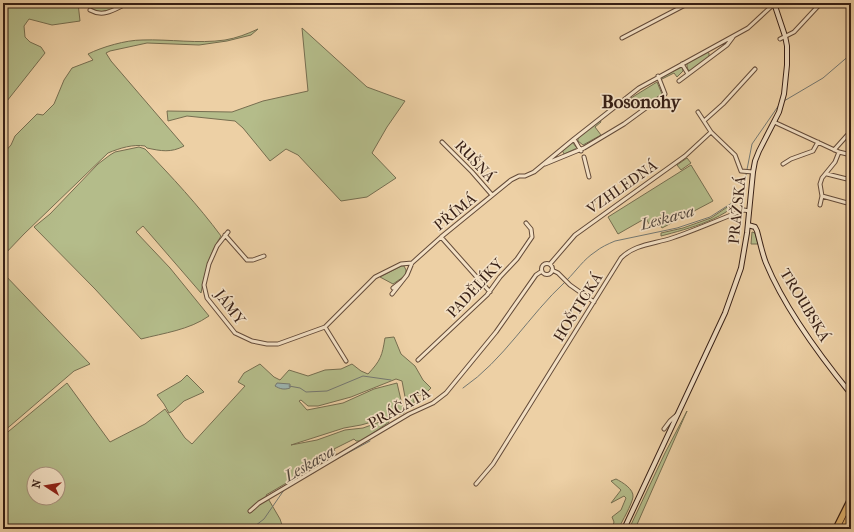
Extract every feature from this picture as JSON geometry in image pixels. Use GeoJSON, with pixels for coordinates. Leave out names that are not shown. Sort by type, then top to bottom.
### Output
{"type":"FeatureCollection","features":[{"type":"Feature","properties":{"kind":"highway"},"geometry":{"type":"LineString","coordinates":[[836,529],[851,499]]}},
{"type":"Feature","properties":{"kind":"highway"},"geometry":{"type":"LineString","coordinates":[[843,529],[851,513]]}},
{"type":"Feature","properties":{"kind":"main road","name":"PRAŽSKÁ"},"geometry":{"type":"LineString","coordinates":[[624,529],[725,313],[741,268],[750,211],[751,172],[759,151],[781,106],[784,94],[787,65],[785,36],[774,4]]}},
{"type":"Feature","properties":{"kind":"main road","name":"TROUBSKÁ"},"geometry":{"type":"LineString","coordinates":[[748,225],[754,227],[757,231],[767,265],[791,310],[815,346],[851,394]]}},
{"type":"Feature","properties":{"kind":"street"},"geometry":{"type":"LineString","coordinates":[[90,10],[96,14],[107,14],[128,3]]}},
{"type":"Feature","properties":{"kind":"street"},"geometry":{"type":"LineString","coordinates":[[622,38],[689,3]]}},
{"type":"Feature","properties":{"kind":"street"},"geometry":{"type":"LineString","coordinates":[[780,39],[794,32],[821,3]]}},
{"type":"Feature","properties":{"kind":"street"},"geometry":{"type":"LineString","coordinates":[[542,165],[634,91],[658,76],[748,28],[774,4]]}},
{"type":"Feature","properties":{"kind":"street"},"geometry":{"type":"LineString","coordinates":[[679,81],[727,45],[734,36]]}},
{"type":"Feature","properties":{"kind":"street"},"geometry":{"type":"LineString","coordinates":[[710,49],[714,55]]}},
{"type":"Feature","properties":{"kind":"street"},"geometry":{"type":"LineString","coordinates":[[682,64],[688,74]]}},
{"type":"Feature","properties":{"kind":"street"},"geometry":{"type":"LineString","coordinates":[[704,121],[723,104],[755,69]]}},
{"type":"Feature","properties":{"kind":"street"},"geometry":{"type":"LineString","coordinates":[[542,165],[584,148],[624,124],[665,94],[658,76]]}},
{"type":"Feature","properties":{"kind":"street"},"geometry":{"type":"LineString","coordinates":[[698,112],[711,132],[735,155],[741,171],[751,172]]}},
{"type":"Feature","properties":{"kind":"street"},"geometry":{"type":"LineString","coordinates":[[774,122],[834,150],[851,155]]}},
{"type":"Feature","properties":{"kind":"street"},"geometry":{"type":"LineString","coordinates":[[834,150],[851,131]]}},
{"type":"Feature","properties":{"kind":"street","name":"VZHLEDNÁ"},"geometry":{"type":"LineString","coordinates":[[550,264],[574,235],[685,156],[711,132]]}},
{"type":"Feature","properties":{"kind":"street"},"geometry":{"type":"LineString","coordinates":[[574,139],[580,150]]}},
{"type":"Feature","properties":{"kind":"street","name":"RUŠNÁ"},"geometry":{"type":"LineString","coordinates":[[442,142],[472,172],[492,195]]}},
{"type":"Feature","properties":{"kind":"street"},"geometry":{"type":"LineString","coordinates":[[783,164],[791,159],[813,152],[818,142]]}},
{"type":"Feature","properties":{"kind":"street"},"geometry":{"type":"LineString","coordinates":[[820,205],[822,196],[820,184],[822,178],[835,162],[839,152]]}},
{"type":"Feature","properties":{"kind":"street"},"geometry":{"type":"LineString","coordinates":[[584,157],[589,177]]}},
{"type":"Feature","properties":{"kind":"street","name":"PŘÍMÁ"},"geometry":{"type":"LineString","coordinates":[[392,294],[407,275],[412,263],[440,237],[511,180],[534,172],[542,165]]}},
{"type":"Feature","properties":{"kind":"street"},"geometry":{"type":"LineString","coordinates":[[826,174],[851,180]]}},
{"type":"Feature","properties":{"kind":"street"},"geometry":{"type":"LineString","coordinates":[[822,196],[851,204]]}},
{"type":"Feature","properties":{"kind":"street","name":"HOŠTICKÁ"},"geometry":{"type":"LineString","coordinates":[[476,484],[493,464],[621,258],[632,249],[672,238],[744,210],[750,211]]}},
{"type":"Feature","properties":{"kind":"street","name":"PADĚLÍKY"},"geometry":{"type":"LineString","coordinates":[[418,360],[490,292],[517,259],[532,236],[531,229],[526,223]]}},
{"type":"Feature","properties":{"kind":"street","name":"JÁMY"},"geometry":{"type":"LineString","coordinates":[[228,232],[224,235],[217,246],[208,269],[204,285],[207,298],[234,333],[252,341],[267,344],[278,344],[325,327]]}},
{"type":"Feature","properties":{"kind":"street"},"geometry":{"type":"LineString","coordinates":[[224,235],[247,260],[253,260],[264,256]]}},
{"type":"Feature","properties":{"kind":"street"},"geometry":{"type":"LineString","coordinates":[[440,237],[490,292]]}},
{"type":"Feature","properties":{"kind":"street"},"geometry":{"type":"LineString","coordinates":[[346,361],[325,327],[375,277],[401,264],[412,263]]}},
{"type":"Feature","properties":{"kind":"street"},"geometry":{"type":"LineString","coordinates":[[552,270],[547,274],[542,271],[543,265],[545,263],[550,264],[552,270],[558,273],[594,302]]}},
{"type":"Feature","properties":{"kind":"street","name":"PRÁČATA"},"geometry":{"type":"LineString","coordinates":[[250,511],[259,503],[409,414],[433,403],[440,398],[452,386],[496,332],[536,275],[542,271]]}},
{"type":"Feature","properties":{"kind":"street","name":"PŘÍMÁ"},"geometry":{"type":"LineString","coordinates":[[393,288],[407,275]]}},
{"type":"Feature","properties":{"kind":"street","name":"PRAŽSKÁ"},"geometry":{"type":"LineString","coordinates":[[664,429],[678,414]]}},
{"type":"Feature","properties":{"kind":"green space"},"geometry":{"type":"Polygon","coordinates":[[[3,3],[78,3],[80,21],[52,25],[29,19],[24,26],[25,37],[30,42],[41,47],[45,53],[3,106],[3,3]]]}},
{"type":"Feature","properties":{"kind":"green space"},"geometry":{"type":"Polygon","coordinates":[[[88,3],[123,3],[109,10],[96,13],[88,3]]]}},
{"type":"Feature","properties":{"kind":"green space"},"geometry":{"type":"Polygon","coordinates":[[[302,28],[367,87],[405,101],[387,127],[372,153],[396,178],[367,197],[341,201],[298,155],[286,149],[270,161],[243,128],[235,121],[187,116],[168,121],[167,111],[232,112],[263,101],[308,91],[302,28]]]}},
{"type":"Feature","properties":{"kind":"green space"},"geometry":{"type":"Polygon","coordinates":[[[258,29],[251,35],[227,41],[199,45],[147,43],[106,53],[111,61],[184,146],[175,150],[166,151],[147,148],[145,146],[131,146],[108,153],[3,256],[3,154],[11,145],[15,136],[37,114],[43,115],[54,104],[64,80],[72,68],[93,60],[88,54],[107,46],[136,40],[225,40],[258,29]]]}},
{"type":"Feature","properties":{"kind":"green space"},"geometry":{"type":"Polygon","coordinates":[[[706,52],[709,53],[709,57],[692,71],[688,70],[687,63],[706,52]]]}},
{"type":"Feature","properties":{"kind":"green space"},"geometry":{"type":"Polygon","coordinates":[[[682,67],[683,71],[677,77],[674,73],[662,79],[661,77],[682,67]]]}},
{"type":"Feature","properties":{"kind":"green space"},"geometry":{"type":"Polygon","coordinates":[[[657,82],[662,94],[641,110],[631,98],[657,82]]]}},
{"type":"Feature","properties":{"kind":"green space"},"geometry":{"type":"Polygon","coordinates":[[[600,120],[601,122],[595,127],[601,135],[583,145],[578,141],[578,138],[600,120]]]}},
{"type":"Feature","properties":{"kind":"green space"},"geometry":{"type":"Polygon","coordinates":[[[572,142],[577,148],[564,154],[562,150],[572,142]]]}},
{"type":"Feature","properties":{"kind":"green space"},"geometry":{"type":"Polygon","coordinates":[[[139,147],[145,149],[175,181],[221,236],[208,263],[201,293],[143,226],[136,232],[170,268],[209,316],[185,328],[141,339],[95,289],[34,227],[50,214],[98,164],[115,152],[139,147]]]}},
{"type":"Feature","properties":{"kind":"green space"},"geometry":{"type":"Polygon","coordinates":[[[687,158],[691,163],[681,170],[677,165],[687,158]]]}},
{"type":"Feature","properties":{"kind":"green space"},"geometry":{"type":"Polygon","coordinates":[[[691,165],[713,201],[662,228],[657,220],[649,224],[646,218],[618,234],[608,217],[691,165]]]}},
{"type":"Feature","properties":{"kind":"green space"},"geometry":{"type":"Polygon","coordinates":[[[744,192],[745,193],[739,202],[720,216],[696,226],[661,236],[661,233],[683,228],[711,218],[742,197],[744,192]]]}},
{"type":"Feature","properties":{"kind":"green space"},"geometry":{"type":"Polygon","coordinates":[[[752,232],[755,233],[758,244],[751,244],[752,232]]]}},
{"type":"Feature","properties":{"kind":"green space"},"geometry":{"type":"Polygon","coordinates":[[[401,266],[404,266],[406,275],[393,284],[380,277],[401,266]]]}},
{"type":"Feature","properties":{"kind":"green space"},"geometry":{"type":"Polygon","coordinates":[[[3,273],[90,364],[74,371],[3,432],[3,273]]]}},
{"type":"Feature","properties":{"kind":"green space"},"geometry":{"type":"Polygon","coordinates":[[[394,337],[401,354],[415,366],[423,380],[431,388],[424,395],[418,395],[414,398],[414,407],[409,408],[406,402],[402,381],[396,379],[351,397],[318,406],[308,406],[301,400],[299,401],[307,410],[343,403],[374,389],[397,383],[404,413],[361,425],[344,428],[291,445],[317,440],[345,430],[363,428],[388,419],[389,422],[362,441],[356,441],[354,439],[334,449],[336,454],[266,495],[282,525],[270,529],[3,529],[3,436],[67,383],[110,442],[145,424],[165,409],[185,438],[192,444],[245,386],[238,382],[244,373],[260,364],[274,377],[280,380],[289,370],[308,376],[325,370],[341,369],[352,364],[368,374],[376,365],[383,349],[385,338],[394,337]]]}},
{"type":"Feature","properties":{"kind":"green space"},"geometry":{"type":"Polygon","coordinates":[[[187,375],[204,392],[184,401],[169,413],[157,395],[181,381],[187,375]]]}},
{"type":"Feature","properties":{"kind":"green space"},"geometry":{"type":"Polygon","coordinates":[[[687,411],[635,529],[629,529],[665,453],[687,411]]]}},
{"type":"Feature","properties":{"kind":"green space"},"geometry":{"type":"Polygon","coordinates":[[[616,479],[632,491],[633,497],[618,529],[612,529],[614,522],[612,517],[621,510],[626,498],[624,496],[611,503],[621,490],[611,481],[616,479]]]}},
{"type":"Feature","properties":{"kind":"water"},"geometry":{"type":"Polygon","coordinates":[[[277,383],[290,384],[290,388],[279,388],[275,386],[277,383]]]}},
{"type":"Feature","properties":{"kind":"waterway","name":"Leskava"},"geometry":{"type":"LineString","coordinates":[[784,101],[823,78],[851,54]]}},
{"type":"Feature","properties":{"kind":"waterway","name":"Leskava"},"geometry":{"type":"LineString","coordinates":[[567,280],[587,258],[607,244],[677,228],[710,217],[738,199],[742,195],[752,144],[779,105]]}},
{"type":"Feature","properties":{"kind":"waterway","name":"Leskava"},"geometry":{"type":"LineString","coordinates":[[463,388],[478,377],[504,351],[565,282]]}},
{"type":"Feature","properties":{"kind":"waterway"},"geometry":{"type":"LineString","coordinates":[[289,386],[300,388],[306,392],[327,391],[363,376],[391,380]]}},
{"type":"Feature","properties":{"kind":"waterway","name":"Leskava"},"geometry":{"type":"LineString","coordinates":[[333,461],[370,441]]}},
{"type":"Feature","properties":{"kind":"waterway","name":"Leskava"},"geometry":{"type":"LineString","coordinates":[[295,483],[315,472]]}},
{"type":"Feature","properties":{"kind":"waterway","name":"Leskava"},"geometry":{"type":"LineString","coordinates":[[251,529],[264,519],[284,490]]}},
{"type":"Feature","properties":{"kind":"district","name":"Bosonohy"},"geometry":{"type":"Point","coordinates":[641,101]}}]}
